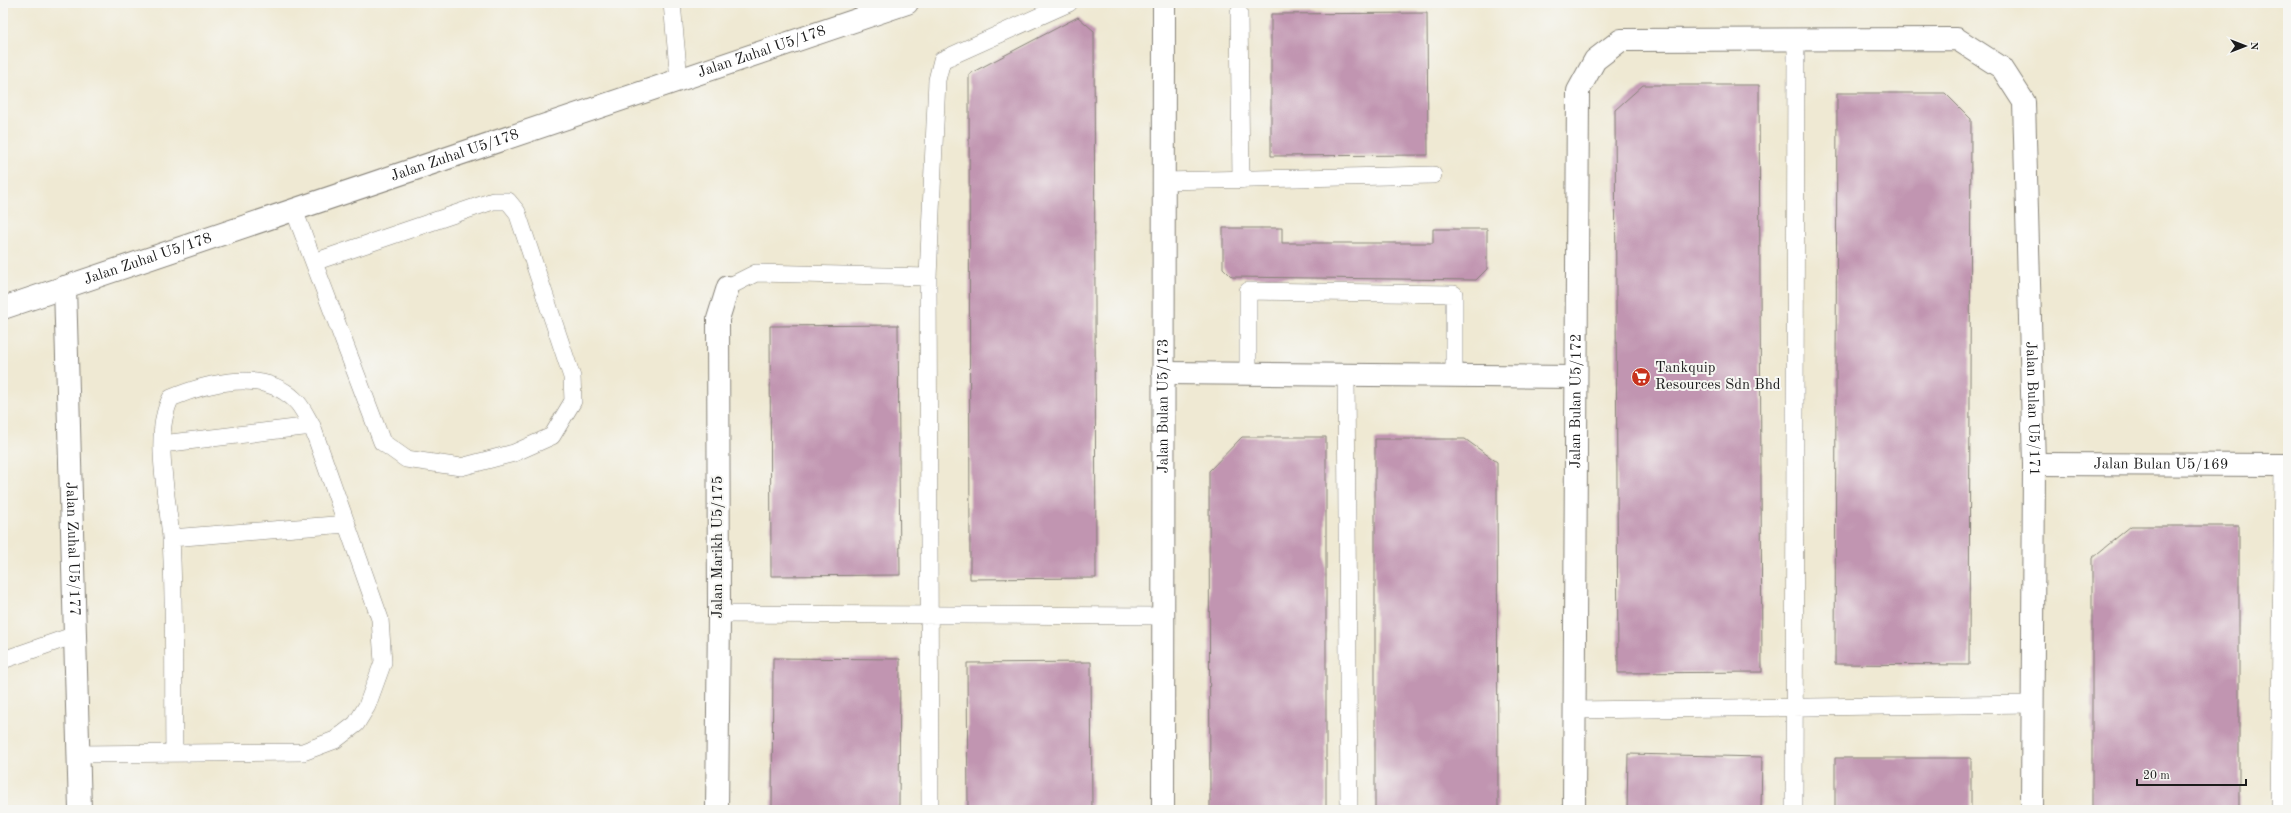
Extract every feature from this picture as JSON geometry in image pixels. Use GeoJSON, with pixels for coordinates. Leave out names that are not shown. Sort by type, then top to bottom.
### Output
{"type":"FeatureCollection","features":[{"type":"Feature","properties":{"kind":"street","name":"Jalan Zuhal U5/178"},"geometry":{"type":"LineString","coordinates":[[3,308],[907,3]]}},
{"type":"Feature","properties":{"kind":"street","name":"Jalan Bulan U5/173"},"geometry":{"type":"LineString","coordinates":[[1163,810],[1164,3]]}},
{"type":"Feature","properties":{"kind":"street","name":"Jalan Bulan U5/171"},"geometry":{"type":"LineString","coordinates":[[1796,38],[1957,39],[2002,68],[2024,102],[2034,464],[2032,810]]}},
{"type":"Feature","properties":{"kind":"street","name":"Jalan Bulan U5/172"},"geometry":{"type":"LineString","coordinates":[[1574,810],[1575,377],[1578,91],[1595,60],[1621,40],[1796,38]]}},
{"type":"Feature","properties":{"kind":"street","name":"Jalan Marikh U5/175"},"geometry":{"type":"LineString","coordinates":[[717,810],[719,614],[718,319],[728,286]]}},
{"type":"Feature","properties":{"kind":"street","name":"Jalan Zuhal U5/177"},"geometry":{"type":"LineString","coordinates":[[65,287],[80,810]]}},
{"type":"Feature","properties":{"kind":"street"},"geometry":{"type":"LineString","coordinates":[[1163,373],[1575,377]]}},
{"type":"Feature","properties":{"kind":"street","name":"Jalan Bulan U5/169"},"geometry":{"type":"LineString","coordinates":[[2034,464],[2285,465]]}},
{"type":"Feature","properties":{"kind":"lane"},"geometry":{"type":"LineString","coordinates":[[672,3],[679,80]]}},
{"type":"Feature","properties":{"kind":"lane"},"geometry":{"type":"LineString","coordinates":[[930,810],[928,277],[937,80],[942,60],[1069,3]]}},
{"type":"Feature","properties":{"kind":"lane"},"geometry":{"type":"LineString","coordinates":[[1239,14],[1241,180]]}},
{"type":"Feature","properties":{"kind":"lane"},"geometry":{"type":"LineString","coordinates":[[1794,810],[1793,707],[1796,38]]}},
{"type":"Feature","properties":{"kind":"lane"},"geometry":{"type":"LineString","coordinates":[[1164,181],[1433,175]]}},
{"type":"Feature","properties":{"kind":"lane"},"geometry":{"type":"LineString","coordinates":[[294,210],[382,442],[406,459],[461,467],[514,453],[552,436],[573,401],[572,377],[517,212],[508,201],[493,201],[314,262]]}},
{"type":"Feature","properties":{"kind":"lane"},"geometry":{"type":"LineString","coordinates":[[728,286],[756,273],[928,277]]}},
{"type":"Feature","properties":{"kind":"lane"},"geometry":{"type":"LineString","coordinates":[[1248,374],[1248,291],[1454,294],[1454,376]]}},
{"type":"Feature","properties":{"kind":"lane"},"geometry":{"type":"LineString","coordinates":[[1346,375],[1349,810]]}},
{"type":"Feature","properties":{"kind":"lane"},"geometry":{"type":"LineString","coordinates":[[79,754],[302,752],[335,740],[356,724],[367,706],[383,662],[380,619],[312,426],[296,400],[278,388],[250,381],[214,384],[171,398],[164,410],[161,430],[171,538],[174,753]]}},
{"type":"Feature","properties":{"kind":"lane"},"geometry":{"type":"LineString","coordinates":[[162,444],[312,426]]}},
{"type":"Feature","properties":{"kind":"lane"},"geometry":{"type":"LineString","coordinates":[[2280,810],[2285,465]]}},
{"type":"Feature","properties":{"kind":"lane"},"geometry":{"type":"LineString","coordinates":[[171,538],[347,524]]}},
{"type":"Feature","properties":{"kind":"lane"},"geometry":{"type":"LineString","coordinates":[[719,614],[1163,616]]}},
{"type":"Feature","properties":{"kind":"lane"},"geometry":{"type":"LineString","coordinates":[[3,660],[75,635]]}},
{"type":"Feature","properties":{"kind":"lane"},"geometry":{"type":"LineString","coordinates":[[1574,710],[2033,704]]}},
{"type":"Feature","properties":{"kind":"building"},"geometry":{"type":"Polygon","coordinates":[[[1427,13],[1428,155],[1271,156],[1271,14],[1427,13]]]}},
{"type":"Feature","properties":{"kind":"building"},"geometry":{"type":"Polygon","coordinates":[[[1078,17],[1094,31],[1096,578],[970,579],[969,74],[1078,17]]]}},
{"type":"Feature","properties":{"kind":"building"},"geometry":{"type":"Polygon","coordinates":[[[1643,85],[1759,85],[1762,672],[1618,673],[1615,110],[1643,85]]]}},
{"type":"Feature","properties":{"kind":"building"},"geometry":{"type":"Polygon","coordinates":[[[1837,93],[1945,93],[1971,119],[1969,665],[1835,664],[1837,93]]]}},
{"type":"Feature","properties":{"kind":"building"},"geometry":{"type":"Polygon","coordinates":[[[1223,228],[1282,228],[1282,243],[1433,243],[1433,229],[1487,229],[1487,269],[1476,280],[1232,277],[1223,268],[1223,228]]]}},
{"type":"Feature","properties":{"kind":"building"},"geometry":{"type":"Polygon","coordinates":[[[898,325],[900,575],[771,576],[770,326],[898,325]]]}},
{"type":"Feature","properties":{"kind":"building"},"geometry":{"type":"Polygon","coordinates":[[[1242,437],[1326,437],[1326,810],[1210,810],[1209,471],[1242,437]]]}},
{"type":"Feature","properties":{"kind":"building"},"geometry":{"type":"Polygon","coordinates":[[[1375,439],[1465,439],[1497,462],[1498,810],[1375,810],[1375,439]]]}},
{"type":"Feature","properties":{"kind":"building"},"geometry":{"type":"Polygon","coordinates":[[[2131,526],[2239,526],[2239,810],[2092,810],[2092,558],[2131,526]]]}},
{"type":"Feature","properties":{"kind":"building"},"geometry":{"type":"Polygon","coordinates":[[[773,658],[900,659],[899,810],[772,810],[773,658]]]}},
{"type":"Feature","properties":{"kind":"building"},"geometry":{"type":"Polygon","coordinates":[[[1091,662],[1092,810],[968,810],[967,663],[1091,662]]]}},
{"type":"Feature","properties":{"kind":"building"},"geometry":{"type":"Polygon","coordinates":[[[1628,754],[1762,757],[1761,810],[1627,810],[1628,754]]]}},
{"type":"Feature","properties":{"kind":"building"},"geometry":{"type":"Polygon","coordinates":[[[1835,758],[1971,758],[1971,810],[1835,810],[1835,758]]]}},
{"type":"Feature","properties":{"kind":"place","name":"Tankquip Resources Sdn Bhd"},"geometry":{"type":"Point","coordinates":[1641,377]}}]}
